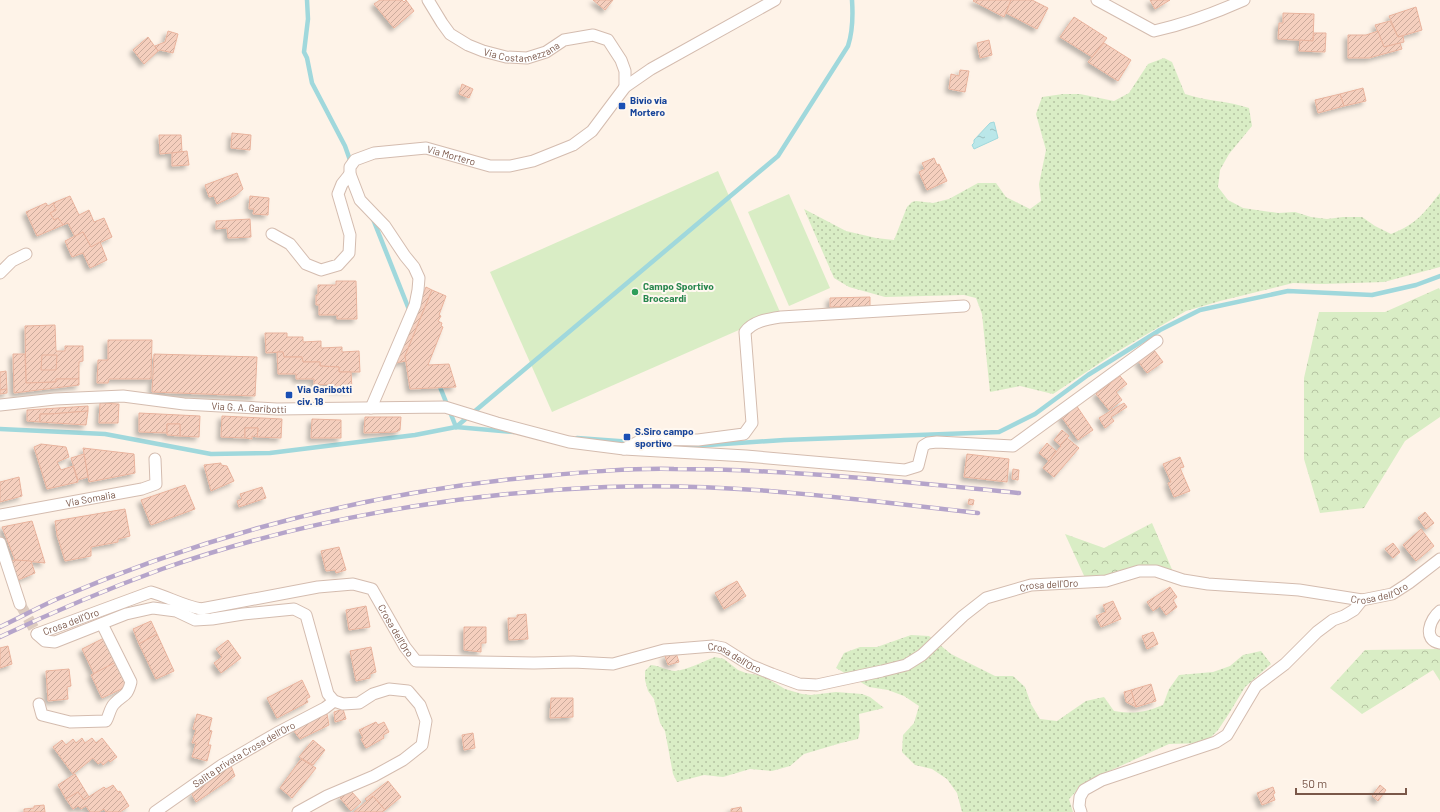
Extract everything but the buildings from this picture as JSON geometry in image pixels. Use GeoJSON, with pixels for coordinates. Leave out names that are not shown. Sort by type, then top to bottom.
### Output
{"type":"FeatureCollection","features":[{"type":"Feature","properties":{"kind":"street","name":"Via Costamezzana"},"geometry":{"type":"LineString","coordinates":[[428,0],[450,34],[468,45],[482,51],[506,57],[527,58],[546,52],[564,40],[593,35],[608,40],[621,60],[625,71],[625,87]]}},
{"type":"Feature","properties":{"kind":"street","name":"Via Mortero"},"geometry":{"type":"LineString","coordinates":[[350,174],[350,167],[355,160],[374,153],[426,148],[490,166],[510,166],[533,161],[573,145],[592,131],[625,87],[651,69],[775,0]]}},
{"type":"Feature","properties":{"kind":"street"},"geometry":{"type":"LineString","coordinates":[[1097,0],[1154,32],[1176,26],[1244,0]]}},
{"type":"Feature","properties":{"kind":"street"},"geometry":{"type":"LineString","coordinates":[[272,234],[290,244],[306,264],[322,270],[338,265],[349,253],[350,235],[338,194],[342,184],[350,174]]}},
{"type":"Feature","properties":{"kind":"street"},"geometry":{"type":"LineString","coordinates":[[350,174],[360,200],[385,226],[414,267],[419,278],[415,305],[371,408]]}},
{"type":"Feature","properties":{"kind":"street"},"geometry":{"type":"LineString","coordinates":[[0,273],[12,261],[26,254]]}},
{"type":"Feature","properties":{"kind":"street"},"geometry":{"type":"LineString","coordinates":[[624,449],[644,439],[698,440],[744,434],[752,423],[745,332],[749,327],[765,320],[781,317],[964,306]]}},
{"type":"Feature","properties":{"kind":"street","name":"Via G. A. Garibotti"},"geometry":{"type":"LineString","coordinates":[[0,405],[55,399],[124,396],[184,404],[277,409],[445,407],[497,423],[569,442],[624,449],[746,456],[905,470],[918,466],[923,446],[928,443],[937,442],[1013,446],[1157,342]]}},
{"type":"Feature","properties":{"kind":"street","name":"Via Somalia"},"geometry":{"type":"LineString","coordinates":[[0,515],[142,489],[156,484],[155,459]]}},
{"type":"Feature","properties":{"kind":"street"},"geometry":{"type":"LineString","coordinates":[[0,543],[20,604]]}},
{"type":"Feature","properties":{"kind":"street","name":"Crosa dell'Oro"},"geometry":{"type":"LineString","coordinates":[[102,624],[55,642],[45,641],[37,634],[151,592],[166,596],[189,607],[201,609],[310,589],[352,584],[372,589],[398,635],[416,661],[534,663],[573,662],[612,664],[664,650],[713,646],[723,648],[750,665],[772,674],[799,684],[817,685],[906,665],[922,655],[963,616],[986,598],[1031,585],[1106,581],[1139,571],[1156,571],[1183,580],[1208,584],[1298,590],[1362,600],[1392,594],[1440,559]]}},
{"type":"Feature","properties":{"kind":"street"},"geometry":{"type":"LineString","coordinates":[[1081,812],[1079,806],[1080,797],[1084,790],[1102,780],[1216,742],[1226,735],[1256,686],[1285,664],[1317,632],[1333,620],[1354,610],[1362,600]]}},
{"type":"Feature","properties":{"kind":"street"},"geometry":{"type":"LineString","coordinates":[[39,704],[42,715],[70,722],[106,721],[110,715],[112,705],[129,692],[131,682],[102,624],[126,614],[153,608],[176,611],[195,620],[294,609],[306,615],[328,694],[334,701],[343,704],[359,703],[373,694],[389,689],[408,692],[420,704],[426,722],[422,745],[403,760],[374,776],[327,796],[298,812]]}},
{"type":"Feature","properties":{"kind":"street"},"geometry":{"type":"LineString","coordinates":[[1440,611],[1434,616],[1430,623],[1432,638],[1440,643]]}},
{"type":"Feature","properties":{"kind":"street","name":"Salita privata Crosa dell'Oro"},"geometry":{"type":"LineString","coordinates":[[155,812],[222,765],[276,733],[325,708],[334,701]]}},
{"type":"Feature","properties":{"kind":"green space"},"geometry":{"type":"Polygon","coordinates":[[[1164,58],[1172,62],[1185,94],[1249,108],[1252,126],[1229,154],[1220,170],[1218,187],[1228,200],[1243,208],[1278,213],[1295,212],[1311,217],[1327,219],[1362,217],[1391,234],[1414,222],[1440,193],[1440,267],[1384,282],[1323,284],[1293,283],[1186,311],[1115,353],[1053,394],[1020,386],[990,392],[982,314],[976,298],[964,295],[885,297],[849,287],[834,278],[804,209],[846,231],[876,238],[894,240],[907,207],[912,202],[933,203],[949,199],[978,183],[996,183],[1006,197],[1030,209],[1041,201],[1039,184],[1046,150],[1036,114],[1042,97],[1063,94],[1080,94],[1114,101],[1129,93],[1148,64],[1164,58]]]}},
{"type":"Feature","properties":{"kind":"green space","name":"Campo Sportivo Broccardi"},"geometry":{"type":"Polygon","coordinates":[[[718,171],[780,312],[552,412],[490,272],[718,171]]]}},
{"type":"Feature","properties":{"kind":"green space"},"geometry":{"type":"Polygon","coordinates":[[[789,194],[830,288],[789,306],[748,212],[789,194]]]}},
{"type":"Feature","properties":{"kind":"green space"},"geometry":{"type":"Polygon","coordinates":[[[1439,288],[1440,417],[1405,441],[1364,508],[1320,513],[1304,459],[1304,378],[1319,312],[1385,312],[1439,288]]]}},
{"type":"Feature","properties":{"kind":"green space"},"geometry":{"type":"Polygon","coordinates":[[[1152,523],[1174,574],[1110,577],[1086,580],[1065,534],[1104,548],[1152,523]]]}},
{"type":"Feature","properties":{"kind":"green space"},"geometry":{"type":"Polygon","coordinates":[[[911,635],[929,636],[951,654],[995,676],[1013,676],[1025,687],[1031,704],[1040,719],[1057,721],[1086,701],[1104,697],[1114,711],[1139,712],[1156,708],[1163,705],[1169,689],[1179,675],[1213,672],[1230,666],[1243,655],[1261,651],[1271,664],[1245,687],[1218,730],[1205,743],[1169,744],[1096,777],[1081,786],[1069,799],[1073,812],[962,812],[957,793],[947,779],[932,769],[915,765],[902,752],[903,735],[914,723],[919,706],[904,696],[888,690],[869,687],[836,668],[844,653],[860,647],[877,647],[911,635]]]}},
{"type":"Feature","properties":{"kind":"green space"},"geometry":{"type":"Polygon","coordinates":[[[1440,649],[1440,681],[1433,670],[1362,714],[1330,688],[1365,650],[1440,649]]]}},
{"type":"Feature","properties":{"kind":"green space"},"geometry":{"type":"Polygon","coordinates":[[[715,657],[724,659],[738,670],[763,676],[785,689],[811,695],[836,692],[862,694],[870,697],[884,708],[859,714],[860,731],[858,739],[804,754],[790,766],[772,771],[750,769],[723,777],[704,775],[677,782],[673,774],[665,731],[660,723],[654,699],[648,691],[645,680],[645,671],[651,665],[672,671],[680,670],[715,657]]]}},
{"type":"Feature","properties":{"kind":"water"},"geometry":{"type":"Polygon","coordinates":[[[994,122],[998,138],[974,149],[972,145],[974,140],[990,123],[994,122]]]}},
{"type":"Feature","properties":{"kind":"waterway"},"geometry":{"type":"LineString","coordinates":[[307,0],[308,19],[304,52],[307,58],[312,83],[345,146],[351,163]]}},
{"type":"Feature","properties":{"kind":"waterway"},"geometry":{"type":"LineString","coordinates":[[456,427],[778,156],[848,46],[851,35],[852,0]]}},
{"type":"Feature","properties":{"kind":"waterway"},"geometry":{"type":"LineString","coordinates":[[373,219],[410,312]]}},
{"type":"Feature","properties":{"kind":"waterway"},"geometry":{"type":"LineString","coordinates":[[653,444],[680,447],[784,440],[999,432],[1035,414],[1088,375],[1160,330],[1200,310],[1288,291],[1372,295],[1416,285],[1440,276]]}},
{"type":"Feature","properties":{"kind":"waterway"},"geometry":{"type":"LineString","coordinates":[[438,382],[456,427]]}},
{"type":"Feature","properties":{"kind":"waterway"},"geometry":{"type":"LineString","coordinates":[[0,429],[105,434],[211,454],[270,453],[415,435],[456,427],[514,432]]}},
{"type":"Feature","properties":{"kind":"waterway"},"geometry":{"type":"LineString","coordinates":[[577,438],[632,442]]}},
{"type":"Feature","properties":{"kind":"tunnel"},"geometry":{"type":"LineString","coordinates":[[20,604],[37,634]]}},
{"type":"Feature","properties":{"kind":"railway"},"geometry":{"type":"LineString","coordinates":[[0,627],[57,599],[115,575],[234,535],[295,518],[356,504],[418,492],[480,483],[543,476],[641,469],[717,470],[760,471],[846,477],[1019,493]]}},
{"type":"Feature","properties":{"kind":"railway"},"geometry":{"type":"LineString","coordinates":[[0,637],[60,610],[162,569],[270,536],[381,512],[494,495],[606,487],[699,487],[746,489],[839,497],[978,513]]}},
{"type":"Feature","properties":{"kind":"place","name":"Bivio via Mortero"},"geometry":{"type":"Point","coordinates":[622,106]}},
{"type":"Feature","properties":{"kind":"place","name":"Campo Sportivo Broccardi"},"geometry":{"type":"Point","coordinates":[635,292]}},
{"type":"Feature","properties":{"kind":"place","name":"Via Garibotti civ. 18"},"geometry":{"type":"Point","coordinates":[289,395]}},
{"type":"Feature","properties":{"kind":"place","name":"S.Siro campo sportivo"},"geometry":{"type":"Point","coordinates":[627,437]}}]}
